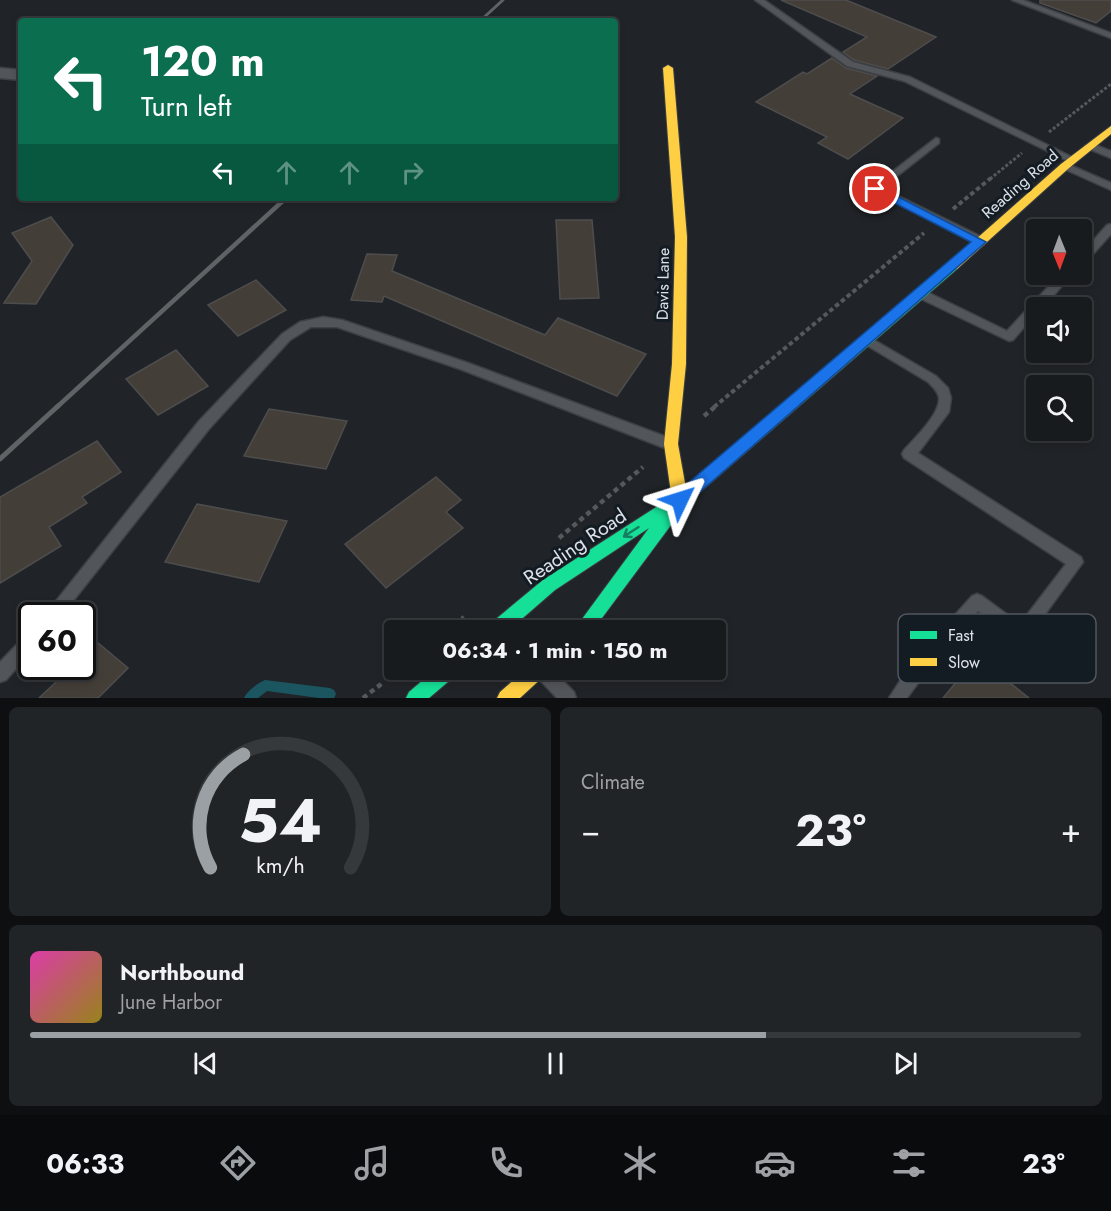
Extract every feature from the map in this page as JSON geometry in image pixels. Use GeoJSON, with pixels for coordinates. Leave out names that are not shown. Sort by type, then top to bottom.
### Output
{"type":"FeatureCollection","features":[{"type":"Feature","properties":{"kind":"main road","name":"Davis Lane"},"geometry":{"type":"LineString","coordinates":[[668,68],[681,237],[679,364],[671,444],[680,500]]}},
{"type":"Feature","properties":{"kind":"main road","name":"Reading Road"},"geometry":{"type":"LineString","coordinates":[[508,620],[549,585],[680,500],[1111,129]]}},
{"type":"Feature","properties":{"kind":"main road","name":"Reading Road"},"geometry":{"type":"LineString","coordinates":[[590,620],[680,500]]}},
{"type":"Feature","properties":{"kind":"main road"},"geometry":{"type":"LineString","coordinates":[[415,698],[437,680]]}},
{"type":"Feature","properties":{"kind":"main road"},"geometry":{"type":"LineString","coordinates":[[506,698],[527,680]]}},
{"type":"Feature","properties":{"kind":"street"},"geometry":{"type":"LineString","coordinates":[[0,73],[18,75]]}},
{"type":"Feature","properties":{"kind":"lane"},"geometry":{"type":"LineString","coordinates":[[759,0],[850,64],[906,80],[1035,143],[1111,187]]}},
{"type":"Feature","properties":{"kind":"lane"},"geometry":{"type":"LineString","coordinates":[[1016,0],[1111,36]]}},
{"type":"Feature","properties":{"kind":"lane"},"geometry":{"type":"LineString","coordinates":[[936,141],[875,189],[980,242]]}},
{"type":"Feature","properties":{"kind":"lane"},"geometry":{"type":"LineString","coordinates":[[1090,146],[1111,155]]}},
{"type":"Feature","properties":{"kind":"lane"},"geometry":{"type":"LineString","coordinates":[[1092,248],[1111,227]]}},
{"type":"Feature","properties":{"kind":"lane"},"geometry":{"type":"LineString","coordinates":[[921,294],[1009,337],[1057,285]]}},
{"type":"Feature","properties":{"kind":"lane"},"geometry":{"type":"LineString","coordinates":[[62,602],[204,425],[300,325],[320,320],[338,323],[464,366],[671,444]]}},
{"type":"Feature","properties":{"kind":"lane"},"geometry":{"type":"LineString","coordinates":[[867,340],[932,379],[942,388],[945,398],[943,412],[909,454],[1076,562],[1037,614]]}},
{"type":"Feature","properties":{"kind":"lane"},"geometry":{"type":"LineString","coordinates":[[966,614],[977,601],[995,614]]}},
{"type":"Feature","properties":{"kind":"lane"},"geometry":{"type":"LineString","coordinates":[[0,674],[18,654]]}},
{"type":"Feature","properties":{"kind":"lane"},"geometry":{"type":"LineString","coordinates":[[551,680],[568,698]]}},
{"type":"Feature","properties":{"kind":"lane"},"geometry":{"type":"LineString","coordinates":[[897,698],[908,683]]}},
{"type":"Feature","properties":{"kind":"path"},"geometry":{"type":"LineString","coordinates":[[553,543],[939,221],[1111,84]]}},
{"type":"Feature","properties":{"kind":"path"},"geometry":{"type":"LineString","coordinates":[[460,620],[471,611]]}},
{"type":"Feature","properties":{"kind":"building"},"geometry":{"type":"Polygon","coordinates":[[[781,0],[846,0],[936,37],[888,69],[854,60],[843,52],[867,37],[781,0]]]}},
{"type":"Feature","properties":{"kind":"building"},"geometry":{"type":"Polygon","coordinates":[[[1040,0],[1111,0],[1111,11],[1096,23],[1040,3],[1040,0]]]}},
{"type":"Feature","properties":{"kind":"building"},"geometry":{"type":"Polygon","coordinates":[[[832,58],[846,68],[877,76],[850,94],[903,118],[848,159],[818,143],[827,137],[756,102],[803,72],[807,74],[832,58]]]}},
{"type":"Feature","properties":{"kind":"building"},"geometry":{"type":"Polygon","coordinates":[[[51,217],[73,245],[36,304],[4,303],[32,261],[12,233],[51,217]]]}},
{"type":"Feature","properties":{"kind":"building"},"geometry":{"type":"Polygon","coordinates":[[[556,220],[592,220],[599,298],[560,299],[556,220]]]}},
{"type":"Feature","properties":{"kind":"building"},"geometry":{"type":"Polygon","coordinates":[[[367,254],[397,255],[392,271],[545,335],[558,318],[646,354],[617,396],[384,296],[382,302],[351,300],[367,254]]]}},
{"type":"Feature","properties":{"kind":"building"},"geometry":{"type":"Polygon","coordinates":[[[256,280],[286,310],[238,336],[208,305],[256,280]]]}},
{"type":"Feature","properties":{"kind":"building"},"geometry":{"type":"Polygon","coordinates":[[[176,350],[208,386],[158,415],[126,379],[176,350]]]}},
{"type":"Feature","properties":{"kind":"building"},"geometry":{"type":"Polygon","coordinates":[[[269,409],[347,421],[326,469],[244,456],[269,409]]]}},
{"type":"Feature","properties":{"kind":"building"},"geometry":{"type":"Polygon","coordinates":[[[97,441],[121,472],[82,497],[87,503],[49,527],[61,546],[0,583],[0,497],[97,441]]]}},
{"type":"Feature","properties":{"kind":"building"},"geometry":{"type":"Polygon","coordinates":[[[436,477],[461,500],[446,512],[463,528],[386,588],[345,544],[436,477]]]}},
{"type":"Feature","properties":{"kind":"building"},"geometry":{"type":"Polygon","coordinates":[[[197,504],[287,521],[259,582],[165,562],[197,504]]]}},
{"type":"Feature","properties":{"kind":"building"},"geometry":{"type":"Polygon","coordinates":[[[96,643],[128,668],[98,698],[39,698],[58,680],[96,680],[96,643]]]}},
{"type":"Feature","properties":{"kind":"building"},"geometry":{"type":"Polygon","coordinates":[[[955,683],[1010,683],[1029,698],[943,698],[955,683]]]}},
{"type":"Feature","properties":{"kind":"waterway"},"geometry":{"type":"LineString","coordinates":[[250,698],[265,685],[330,694]]}},
{"type":"Feature","properties":{"kind":"railway"},"geometry":{"type":"LineString","coordinates":[[483,18],[503,0]]}},
{"type":"Feature","properties":{"kind":"railway"},"geometry":{"type":"LineString","coordinates":[[57,407],[283,201]]}},
{"type":"Feature","properties":{"kind":"railway"},"geometry":{"type":"LineString","coordinates":[[0,459],[58,406]]}},
{"type":"Feature","properties":{"kind":"traffic: fast"},"geometry":{"type":"LineString","coordinates":[[508,620],[549,585],[680,500],[953,266]]}},
{"type":"Feature","properties":{"kind":"traffic: fast"},"geometry":{"type":"LineString","coordinates":[[590,620],[668,516]]}},
{"type":"Feature","properties":{"kind":"traffic: fast"},"geometry":{"type":"LineString","coordinates":[[415,698],[437,680]]}},
{"type":"Feature","properties":{"kind":"traffic: slow"},"geometry":{"type":"LineString","coordinates":[[668,68],[681,237],[679,364],[671,444],[680,500]]}},
{"type":"Feature","properties":{"kind":"traffic: slow"},"geometry":{"type":"LineString","coordinates":[[953,266],[1065,166],[1111,129]]}},
{"type":"Feature","properties":{"kind":"traffic: slow"},"geometry":{"type":"LineString","coordinates":[[506,698],[526,680]]}},
{"type":"Feature","properties":{"kind":"route"},"geometry":{"type":"LineString","coordinates":[[680,500],[980,242],[875,189]]}}]}
